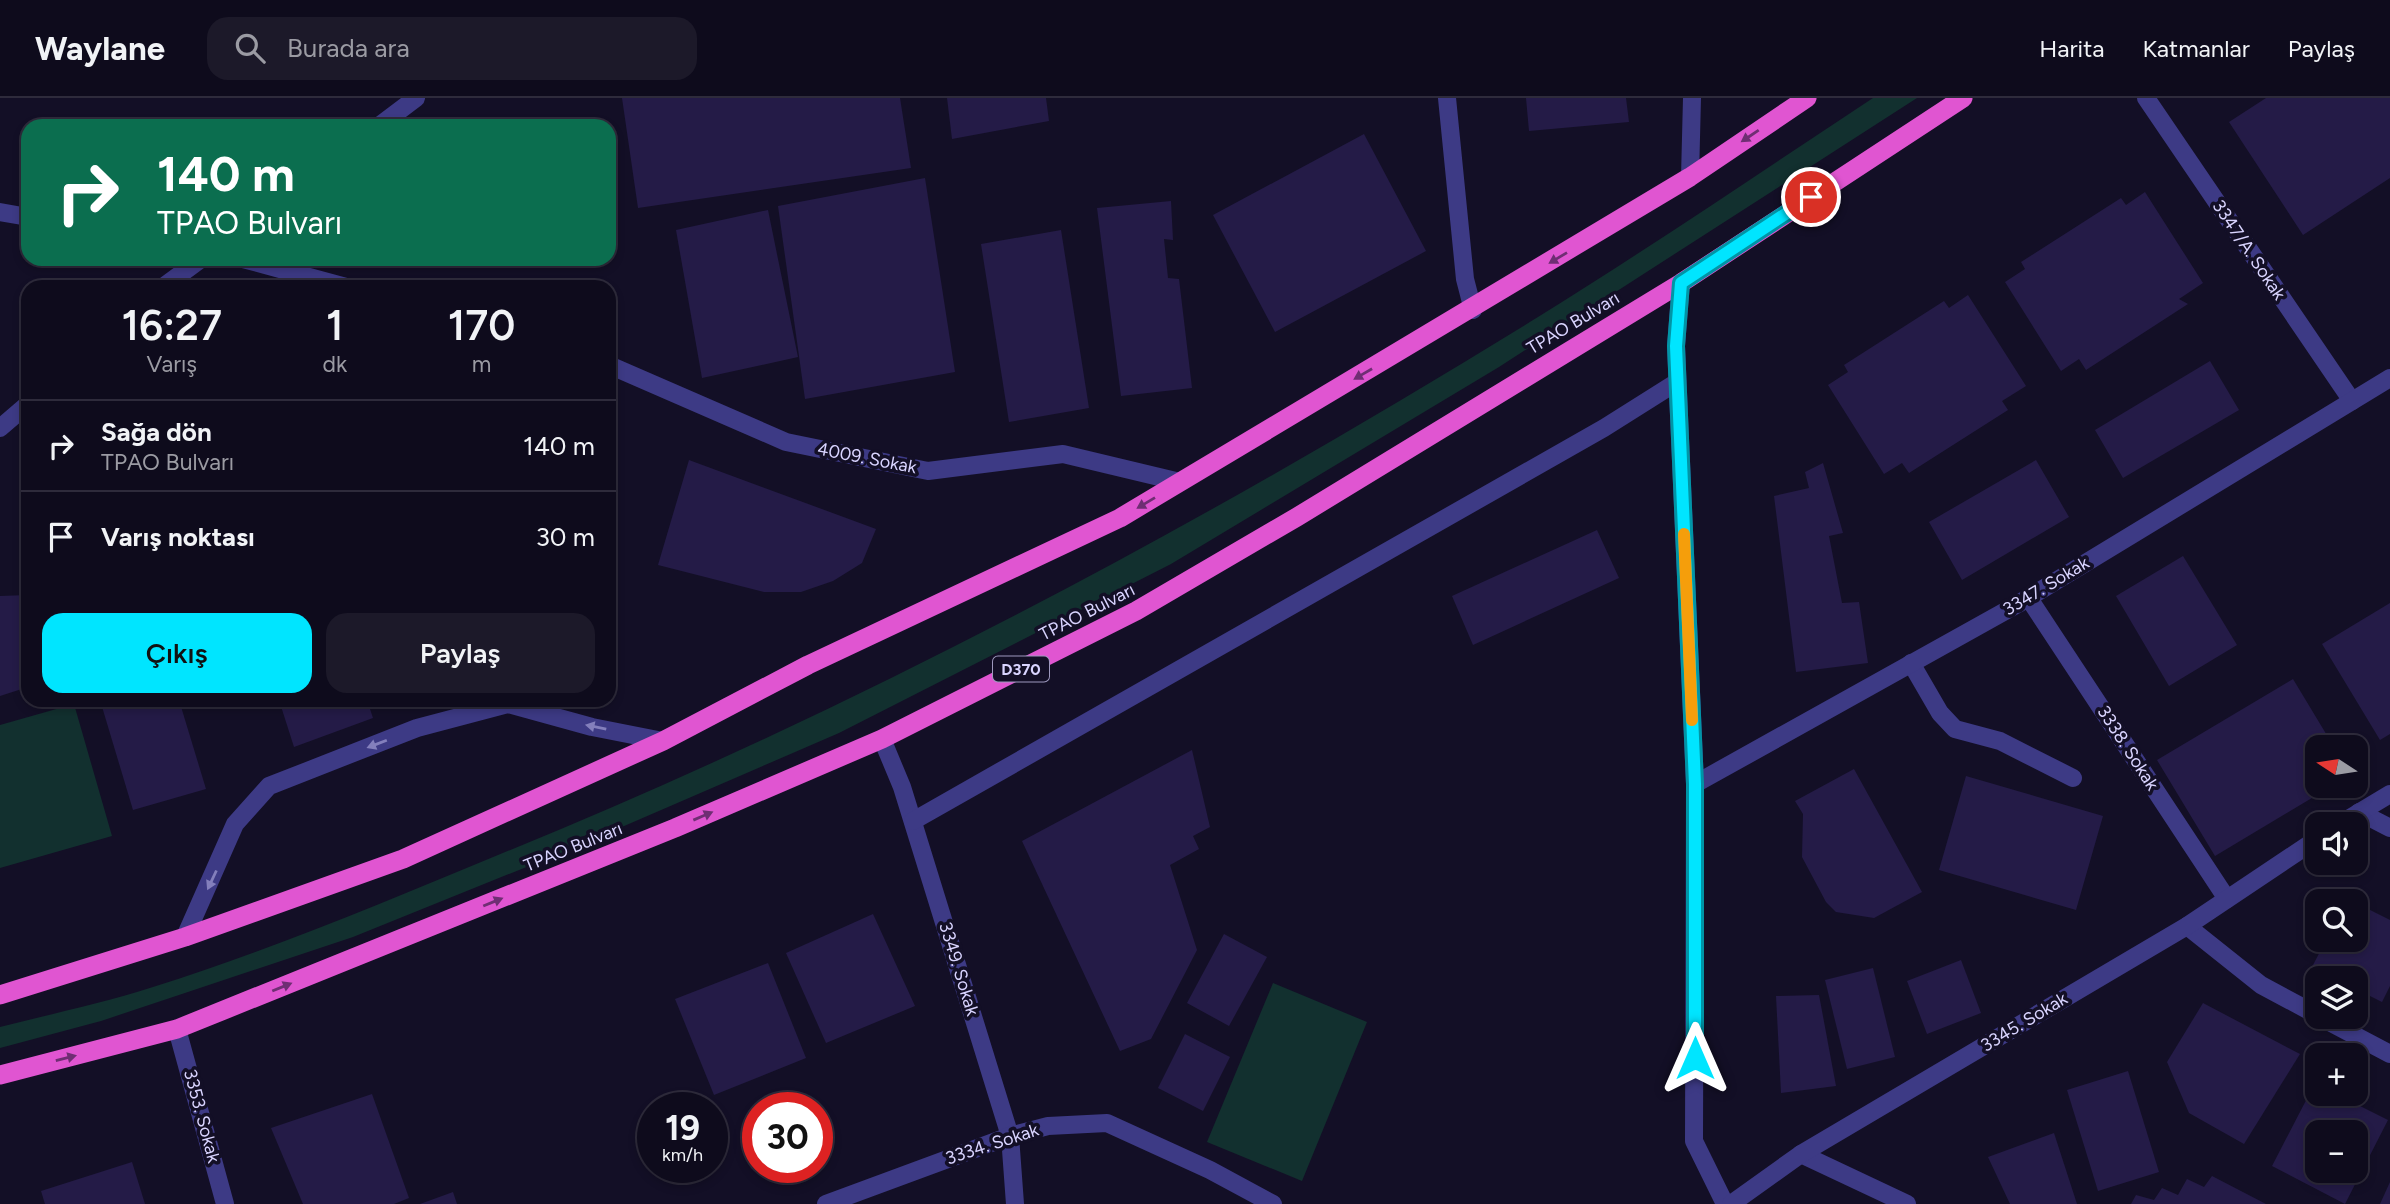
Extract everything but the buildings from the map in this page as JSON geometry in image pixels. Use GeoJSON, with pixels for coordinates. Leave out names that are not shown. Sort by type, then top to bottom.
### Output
{"type":"FeatureCollection","features":[{"type":"Feature","properties":{"kind":"highway"},"geometry":{"type":"LineString","coordinates":[[0,995],[185,937],[403,859],[663,741],[808,665],[1120,518],[1473,310],[1690,177],[1807,98]]}},
{"type":"Feature","properties":{"kind":"highway","name":"TPAO Bulvarı"},"geometry":{"type":"LineString","coordinates":[[0,1075],[177,1029],[675,828],[883,738],[1136,611],[1297,517],[1681,283],[1963,98]]}},
{"type":"Feature","properties":{"kind":"street"},"geometry":{"type":"LineString","coordinates":[[388,119],[416,98]]}},
{"type":"Feature","properties":{"kind":"street"},"geometry":{"type":"LineString","coordinates":[[1447,98],[1465,279],[1473,310]]}},
{"type":"Feature","properties":{"kind":"street"},"geometry":{"type":"LineString","coordinates":[[1690,177],[1692,98]]}},
{"type":"Feature","properties":{"kind":"street","name":"3347/A. Sokak"},"geometry":{"type":"LineString","coordinates":[[2146,98],[2352,401]]}},
{"type":"Feature","properties":{"kind":"street"},"geometry":{"type":"LineString","coordinates":[[0,212],[21,216]]}},
{"type":"Feature","properties":{"kind":"street"},"geometry":{"type":"LineString","coordinates":[[172,280],[192,266]]}},
{"type":"Feature","properties":{"kind":"street"},"geometry":{"type":"LineString","coordinates":[[269,266],[320,280]]}},
{"type":"Feature","properties":{"kind":"street"},"geometry":{"type":"LineString","coordinates":[[1681,283],[1677,382],[1695,784],[1694,1141],[1725,1204]]}},
{"type":"Feature","properties":{"kind":"street","name":"4009. Sokak"},"geometry":{"type":"LineString","coordinates":[[616,368],[786,442],[928,471],[1063,454],[1180,482]]}},
{"type":"Feature","properties":{"kind":"street","name":"3347. Sokak"},"geometry":{"type":"LineString","coordinates":[[1695,784],[2028,597],[2390,378]]}},
{"type":"Feature","properties":{"kind":"street"},"geometry":{"type":"LineString","coordinates":[[913,821],[1592,435],[1677,382]]}},
{"type":"Feature","properties":{"kind":"street"},"geometry":{"type":"LineString","coordinates":[[0,428],[21,410]]}},
{"type":"Feature","properties":{"kind":"street","name":"3338. Sokak"},"geometry":{"type":"LineString","coordinates":[[2028,597],[2227,899]]}},
{"type":"Feature","properties":{"kind":"street"},"geometry":{"type":"LineString","coordinates":[[1911,663],[1940,713],[1955,729],[2000,741],[2073,778]]}},
{"type":"Feature","properties":{"kind":"street"},"geometry":{"type":"LineString","coordinates":[[185,937],[235,824],[269,786],[417,728],[500,707]]}},
{"type":"Feature","properties":{"kind":"street"},"geometry":{"type":"LineString","coordinates":[[516,707],[592,727],[663,741]]}},
{"type":"Feature","properties":{"kind":"street","name":"3349. Sokak"},"geometry":{"type":"LineString","coordinates":[[883,738],[913,821],[1010,1136],[1015,1204]]}},
{"type":"Feature","properties":{"kind":"street"},"geometry":{"type":"LineString","coordinates":[[2359,812],[2390,794]]}},
{"type":"Feature","properties":{"kind":"street"},"geometry":{"type":"LineString","coordinates":[[2368,817],[2390,828]]}},
{"type":"Feature","properties":{"kind":"street","name":"3345. Sokak"},"geometry":{"type":"LineString","coordinates":[[1731,1204],[1801,1154],[2186,926],[2305,847]]}},
{"type":"Feature","properties":{"kind":"street"},"geometry":{"type":"LineString","coordinates":[[2186,926],[2261,985],[2305,1009]]}},
{"type":"Feature","properties":{"kind":"street","name":"3353. Sokak"},"geometry":{"type":"LineString","coordinates":[[177,1029],[225,1204]]}},
{"type":"Feature","properties":{"kind":"street"},"geometry":{"type":"LineString","coordinates":[[2343,1029],[2390,1054]]}},
{"type":"Feature","properties":{"kind":"street","name":"3334. Sokak"},"geometry":{"type":"LineString","coordinates":[[826,1204],[1010,1136],[1048,1126],[1107,1123],[1273,1204]]}},
{"type":"Feature","properties":{"kind":"street"},"geometry":{"type":"LineString","coordinates":[[1801,1154],[1907,1204]]}},
{"type":"Feature","properties":{"kind":"green space"},"geometry":{"type":"Polygon","coordinates":[[[1873,98],[1917,98],[1499,367],[1171,564],[839,733],[571,849],[353,937],[101,1021],[0,1048],[0,1027],[153,987],[327,925],[456,873],[766,738],[1029,608],[1158,539],[1413,393],[1622,264],[1873,98]]]}},
{"type":"Feature","properties":{"kind":"green space"},"geometry":{"type":"Polygon","coordinates":[[[63,707],[75,707],[112,836],[0,868],[0,725],[63,707]]]}},
{"type":"Feature","properties":{"kind":"green space"},"geometry":{"type":"Polygon","coordinates":[[[1273,983],[1367,1022],[1302,1181],[1207,1142],[1273,983]]]}},
{"type":"Feature","properties":{"kind":"slow traffic"},"geometry":{"type":"LineString","coordinates":[[1684,534],[1692,720]]}},
{"type":"Feature","properties":{"kind":"route"},"geometry":{"type":"LineString","coordinates":[[1695,1058],[1695,784],[1676,346],[1681,283],[1811,197]]}}]}
